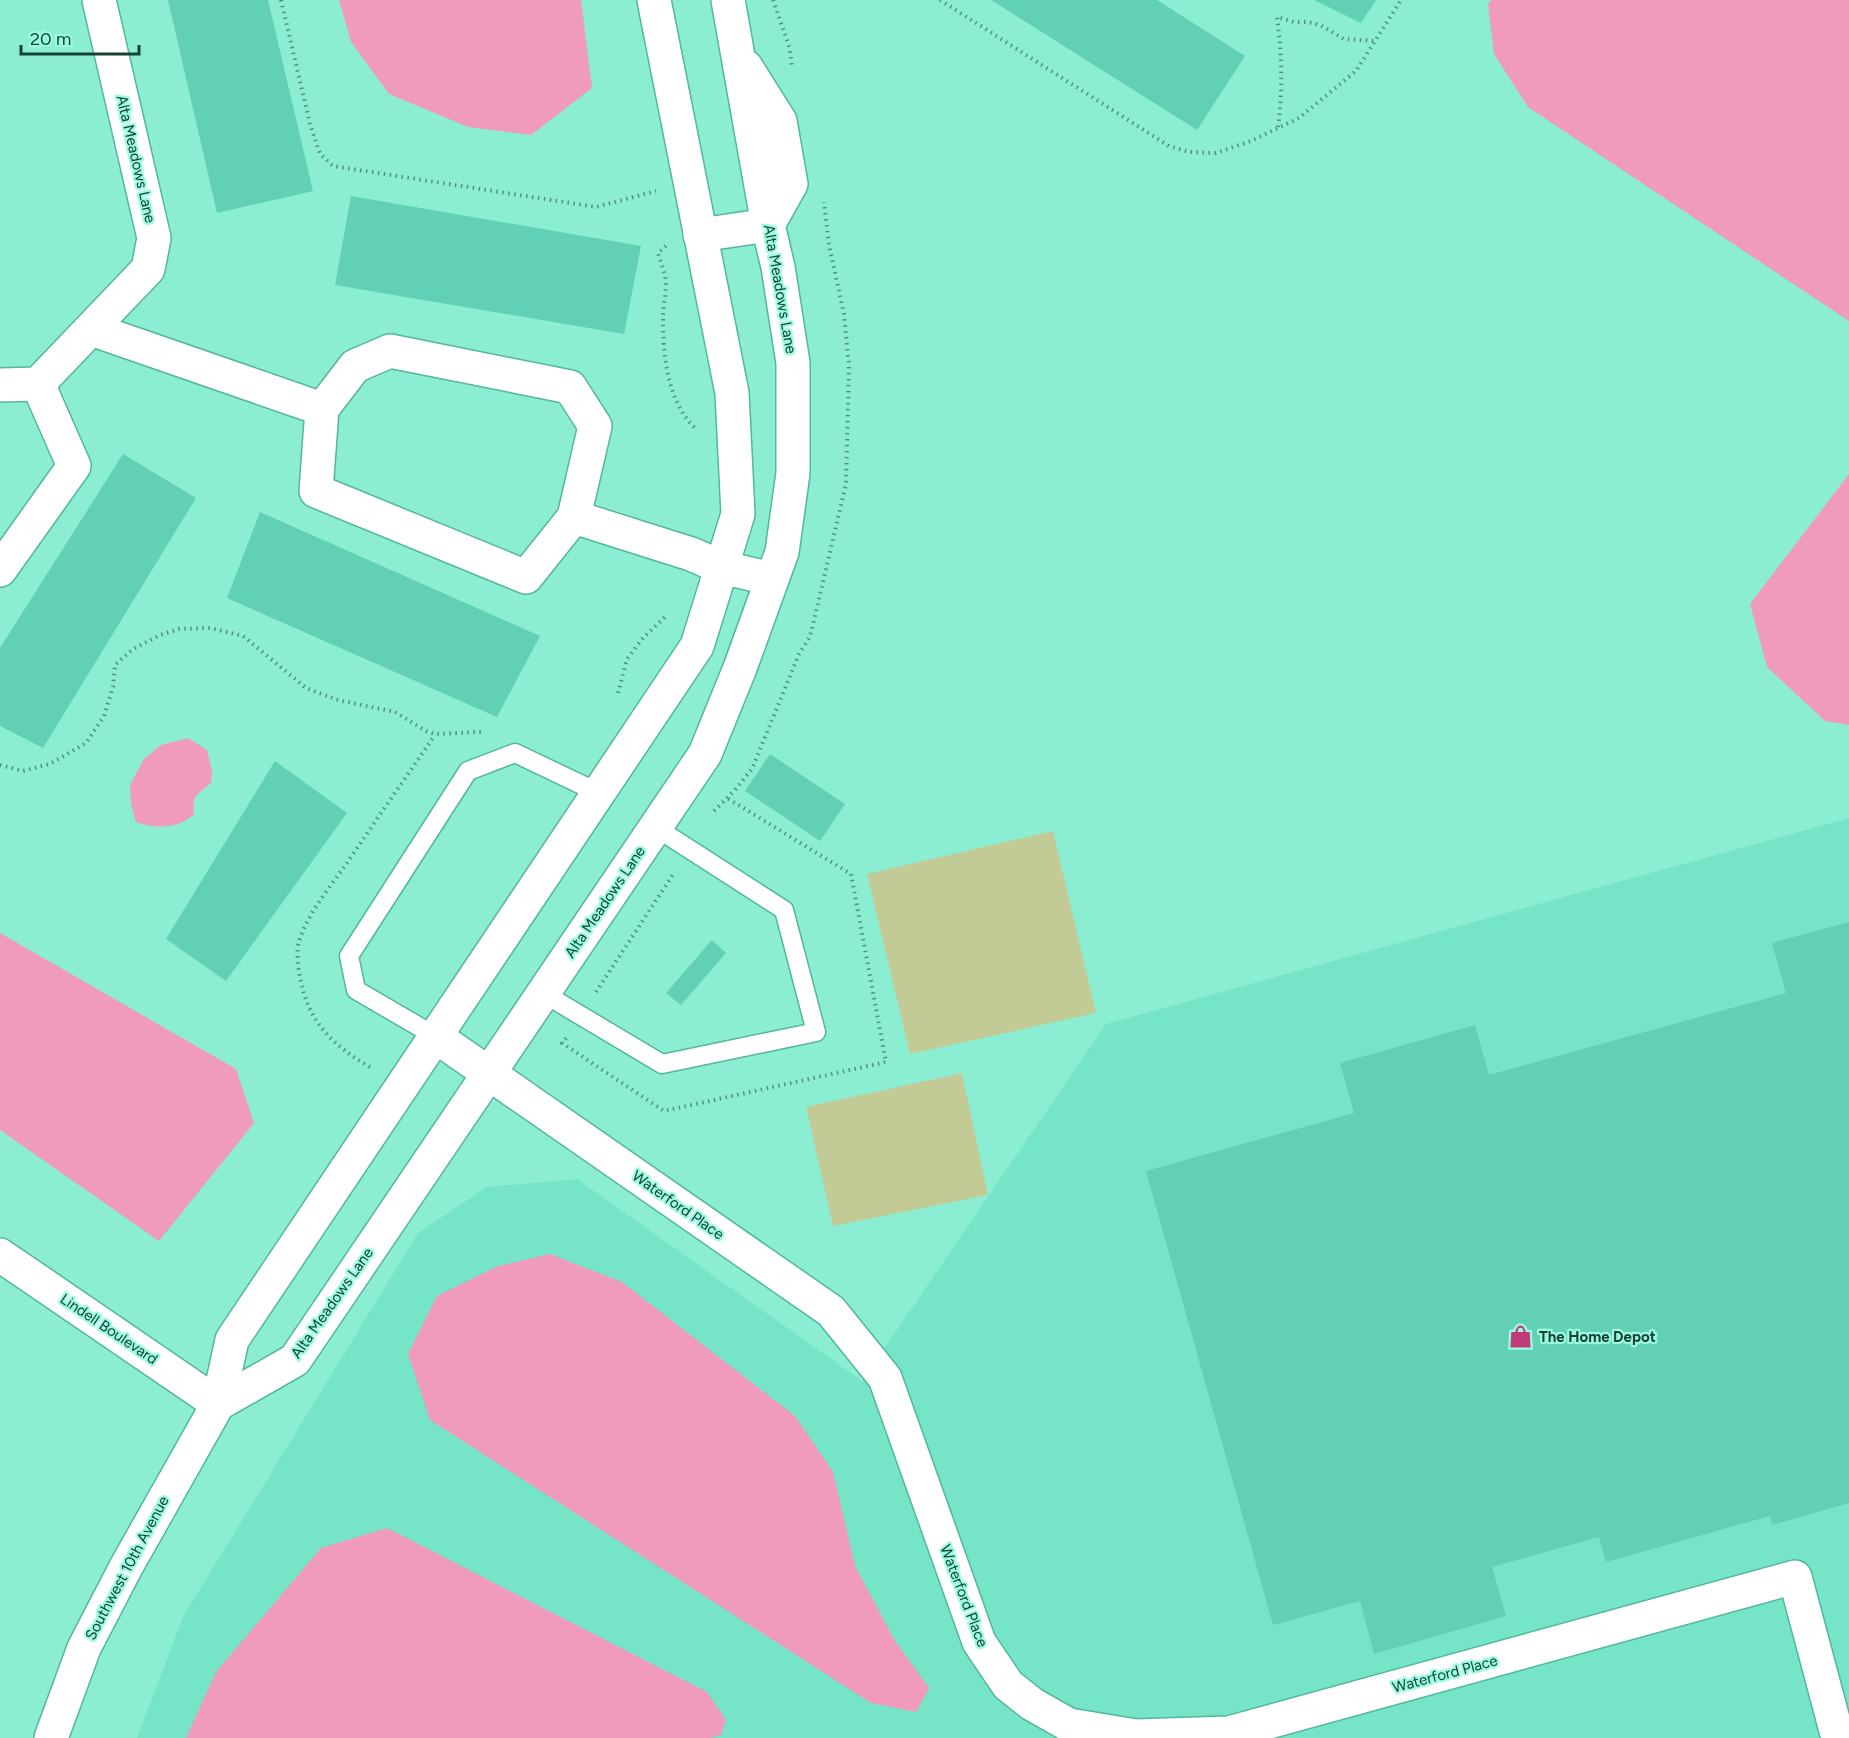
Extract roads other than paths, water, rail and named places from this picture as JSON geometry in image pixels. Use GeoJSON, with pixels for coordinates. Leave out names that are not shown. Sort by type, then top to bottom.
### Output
{"type":"FeatureCollection","features":[{"type":"Feature","properties":{"kind":"street","name":"Alta Meadows Lane"},"geometry":{"type":"LineString","coordinates":[[38,384],[148,269],[154,238],[99,0]]}},
{"type":"Feature","properties":{"kind":"street"},"geometry":{"type":"LineString","coordinates":[[218,1404],[232,1340],[697,646],[738,514],[732,393],[654,0]]}},
{"type":"Feature","properties":{"kind":"street"},"geometry":{"type":"LineString","coordinates":[[700,235],[768,225],[791,184],[780,122],[737,52],[728,0]]}},
{"type":"Feature","properties":{"kind":"street","name":"Alta Meadows Lane"},"geometry":{"type":"LineString","coordinates":[[218,1404],[295,1360],[705,754],[741,668],[782,552],[793,473],[793,363],[778,267],[768,225]]}},
{"type":"Feature","properties":{"kind":"street"},"geometry":{"type":"LineString","coordinates":[[91,329],[322,409]]}},
{"type":"Feature","properties":{"kind":"street"},"geometry":{"type":"LineString","coordinates":[[390,351],[570,387],[595,426],[574,517],[526,577],[316,491],[322,409],[355,366],[390,351]]}},
{"type":"Feature","properties":{"kind":"street"},"geometry":{"type":"LineString","coordinates":[[0,385],[38,384],[74,466],[0,570]]}},
{"type":"Feature","properties":{"kind":"street"},"geometry":{"type":"LineString","coordinates":[[574,517],[691,554],[721,567],[772,579]]}},
{"type":"Feature","properties":{"kind":"street","name":"Waterford Place"},"geometry":{"type":"LineString","coordinates":[[435,1036],[831,1311],[885,1378],[979,1642],[1008,1685],[1032,1704],[1069,1725],[1136,1736],[1229,1733],[1795,1577],[1838,1738]]}},
{"type":"Feature","properties":{"kind":"street","name":"Lindell Boulevard"},"geometry":{"type":"LineString","coordinates":[[0,1255],[218,1404]]}},
{"type":"Feature","properties":{"kind":"street","name":"Southwest 10th Avenue"},"geometry":{"type":"LineString","coordinates":[[51,1738],[84,1648],[126,1567],[218,1404]]}},
{"type":"Feature","properties":{"kind":"lane"},"geometry":{"type":"LineString","coordinates":[[435,1036],[356,990],[348,956],[468,771],[515,753],[598,793]]}},
{"type":"Feature","properties":{"kind":"lane"},"geometry":{"type":"LineString","coordinates":[[543,993],[662,1064],[816,1032],[784,910],[655,827]]}},
{"type":"Feature","properties":{"kind":"place","name":"The Home Depot"},"geometry":{"type":"Point","coordinates":[1521,1337]}}]}
